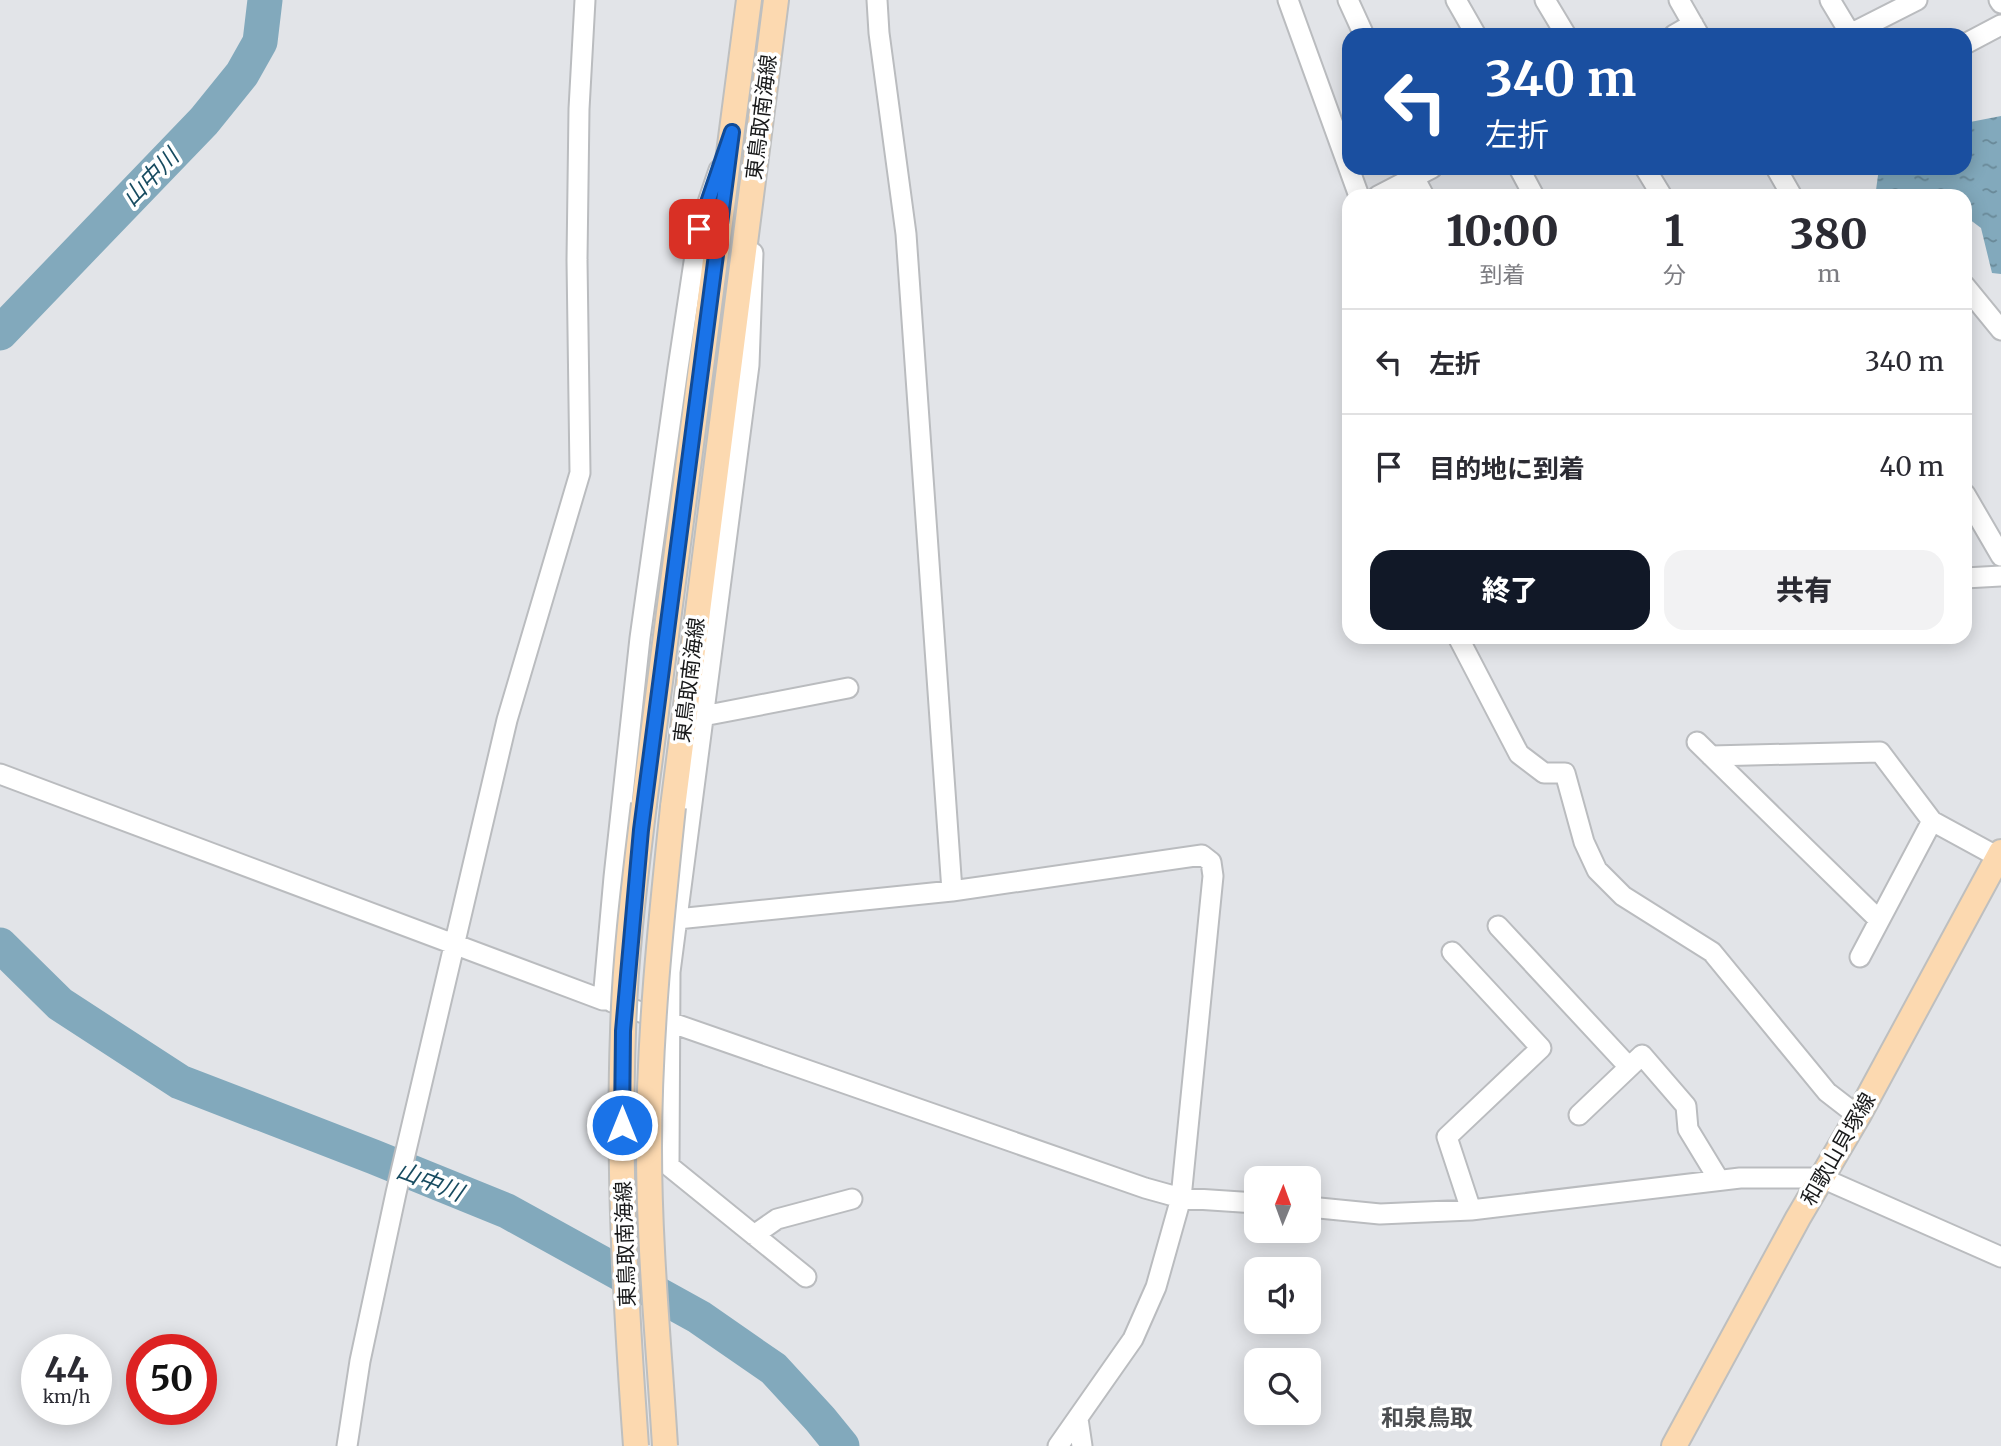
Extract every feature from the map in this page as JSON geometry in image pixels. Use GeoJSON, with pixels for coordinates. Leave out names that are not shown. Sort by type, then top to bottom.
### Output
{"type":"FeatureCollection","features":[{"type":"Feature","properties":{"kind":"main road","name":"東鳥取南海線"},"geometry":{"type":"LineString","coordinates":[[636,1446],[626,1298],[622,1148],[622,1044],[629,942],[644,804],[749,0]]}},
{"type":"Feature","properties":{"kind":"main road","name":"東鳥取南海線"},"geometry":{"type":"LineString","coordinates":[[666,1446],[649,1148],[652,1031],[673,807],[776,0]]}},
{"type":"Feature","properties":{"kind":"main road","name":"和歌山貝塚線"},"geometry":{"type":"LineString","coordinates":[[1674,1446],[1798,1218],[1858,1116],[1999,855]]}},
{"type":"Feature","properties":{"kind":"street"},"geometry":{"type":"LineString","coordinates":[[346,1446],[360,1361],[396,1193],[507,720],[580,473],[579,109],[585,0]]}},
{"type":"Feature","properties":{"kind":"street"},"geometry":{"type":"LineString","coordinates":[[877,0],[906,234],[951,891]]}},
{"type":"Feature","properties":{"kind":"street"},"geometry":{"type":"LineString","coordinates":[[1288,0],[1342,147]]}},
{"type":"Feature","properties":{"kind":"street"},"geometry":{"type":"LineString","coordinates":[[1348,0],[1361,28]]}},
{"type":"Feature","properties":{"kind":"street"},"geometry":{"type":"LineString","coordinates":[[1456,0],[1472,28]]}},
{"type":"Feature","properties":{"kind":"street"},"geometry":{"type":"LineString","coordinates":[[1545,0],[1562,28]]}},
{"type":"Feature","properties":{"kind":"street"},"geometry":{"type":"LineString","coordinates":[[1679,0],[1695,28]]}},
{"type":"Feature","properties":{"kind":"street"},"geometry":{"type":"LineString","coordinates":[[1830,0],[1847,28]]}},
{"type":"Feature","properties":{"kind":"street"},"geometry":{"type":"LineString","coordinates":[[1864,28],[1917,0]]}},
{"type":"Feature","properties":{"kind":"street"},"geometry":{"type":"LineString","coordinates":[[1972,40],[2001,25]]}},
{"type":"Feature","properties":{"kind":"street"},"geometry":{"type":"LineString","coordinates":[[603,1000],[640,638],[678,368],[699,229],[732,132]]}},
{"type":"Feature","properties":{"kind":"street"},"geometry":{"type":"LineString","coordinates":[[1391,189],[1417,175]]}},
{"type":"Feature","properties":{"kind":"street"},"geometry":{"type":"LineString","coordinates":[[752,182],[753,303],[749,365],[670,972],[668,1166],[806,1277]]}},
{"type":"Feature","properties":{"kind":"street"},"geometry":{"type":"LineString","coordinates":[[1972,295],[2001,330]]}},
{"type":"Feature","properties":{"kind":"street"},"geometry":{"type":"LineString","coordinates":[[1972,506],[2001,556]]}},
{"type":"Feature","properties":{"kind":"street"},"geometry":{"type":"LineString","coordinates":[[1972,578],[2001,576]]}},
{"type":"Feature","properties":{"kind":"street"},"geometry":{"type":"LineString","coordinates":[[1462,644],[1519,754],[1544,773],[1565,774],[1584,842],[1597,870],[1623,896],[1712,952],[1827,1093],[1858,1116]]}},
{"type":"Feature","properties":{"kind":"street"},"geometry":{"type":"LineString","coordinates":[[703,716],[848,688]]}},
{"type":"Feature","properties":{"kind":"street"},"geometry":{"type":"LineString","coordinates":[[1879,920],[1704,749],[1880,752],[1932,821],[1999,855]]}},
{"type":"Feature","properties":{"kind":"street"},"geometry":{"type":"LineString","coordinates":[[0,774],[603,1000],[1145,1188],[1181,1198],[1244,1202]]}},
{"type":"Feature","properties":{"kind":"street"},"geometry":{"type":"LineString","coordinates":[[1860,957],[1932,821]]}},
{"type":"Feature","properties":{"kind":"street"},"geometry":{"type":"LineString","coordinates":[[677,919],[951,891],[1202,855],[1211,862],[1213,876],[1181,1198],[1156,1287],[1133,1339],[1058,1446]]}},
{"type":"Feature","properties":{"kind":"street"},"geometry":{"type":"LineString","coordinates":[[1498,926],[1629,1067]]}},
{"type":"Feature","properties":{"kind":"street"},"geometry":{"type":"LineString","coordinates":[[1452,953],[1541,1048],[1447,1137],[1471,1210]]}},
{"type":"Feature","properties":{"kind":"street"},"geometry":{"type":"LineString","coordinates":[[1579,1115],[1642,1055],[1686,1107],[1688,1129],[1719,1180]]}},
{"type":"Feature","properties":{"kind":"street"},"geometry":{"type":"LineString","coordinates":[[1321,1209],[1380,1214],[1471,1210],[1719,1180],[1822,1178],[2001,1256]]}},
{"type":"Feature","properties":{"kind":"street"},"geometry":{"type":"LineString","coordinates":[[754,1235],[777,1219],[852,1199]]}},
{"type":"Feature","properties":{"kind":"street"},"geometry":{"type":"LineString","coordinates":[[1078,1419],[1082,1446]]}},
{"type":"Feature","properties":{"kind":"water"},"geometry":{"type":"Polygon","coordinates":[[[2001,116],[2001,274],[1992,273],[1981,228],[1972,221],[1972,189],[1876,189],[1878,175],[1972,175],[1972,122],[2001,116]]]}},
{"type":"Feature","properties":{"kind":"waterway","name":"山中川"},"geometry":{"type":"LineString","coordinates":[[0,333],[204,121],[242,74],[260,42],[265,0]]}},
{"type":"Feature","properties":{"kind":"waterway","name":"山中川"},"geometry":{"type":"LineString","coordinates":[[0,945],[60,1004],[180,1082],[507,1211],[699,1317],[774,1369],[842,1446]]}},
{"type":"Feature","properties":{"kind":"district","name":"和泉鳥取"},"geometry":{"type":"Point","coordinates":[1427,1417]}},
{"type":"Feature","properties":{"kind":"route"},"geometry":{"type":"LineString","coordinates":[[622,1125],[623,1031],[641,830],[732,132],[699,229]]}}]}
